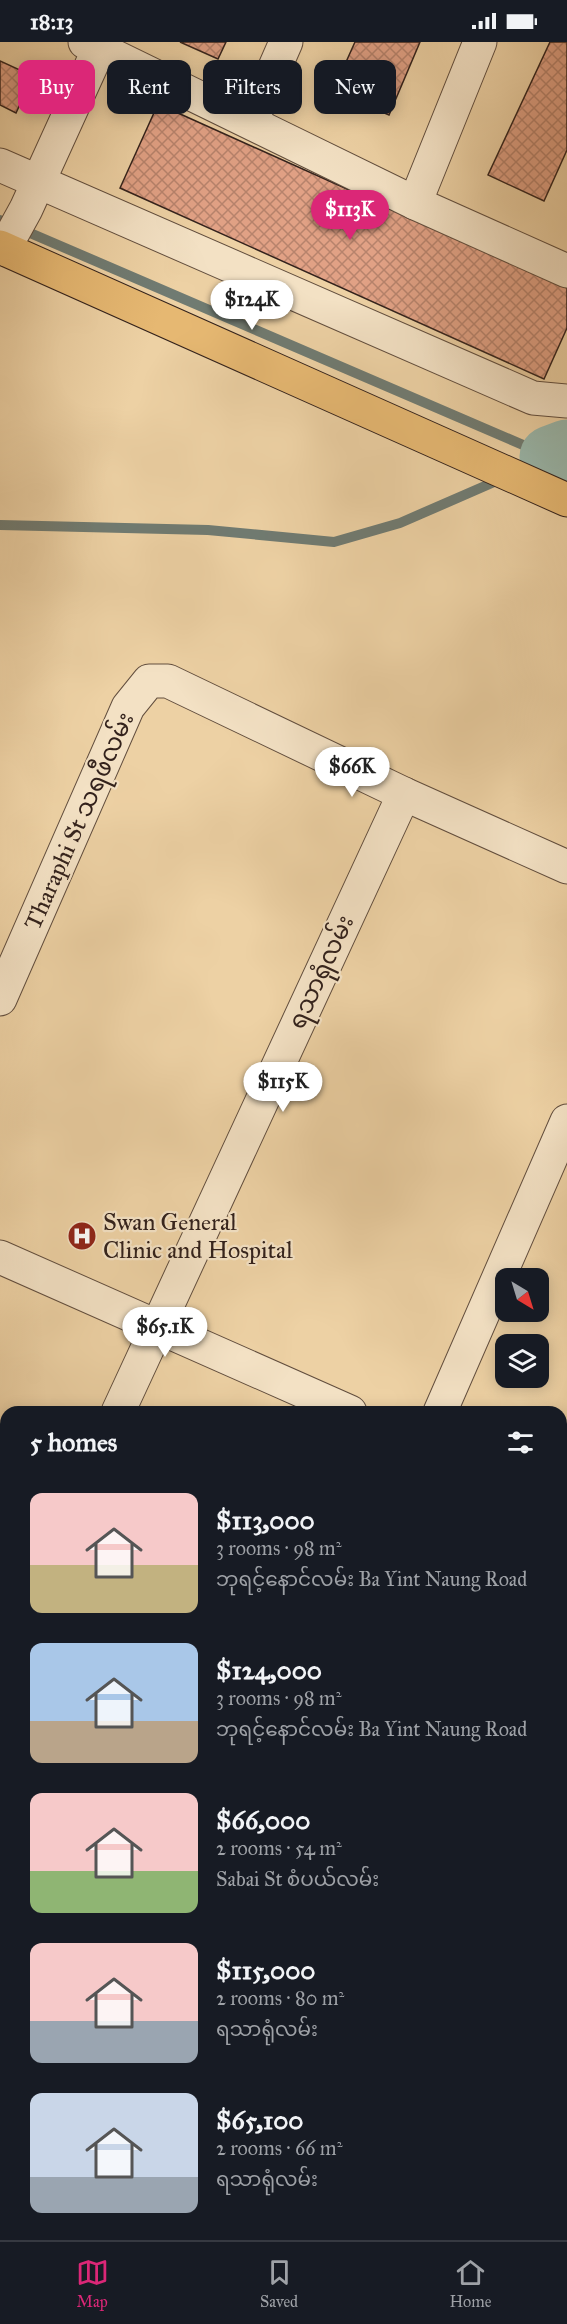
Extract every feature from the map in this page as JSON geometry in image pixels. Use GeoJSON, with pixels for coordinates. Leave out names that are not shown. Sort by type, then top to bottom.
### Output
{"type":"FeatureCollection","features":[{"type":"Feature","properties":{"kind":"main road"},"geometry":{"type":"LineString","coordinates":[[5,245],[567,500]]}},
{"type":"Feature","properties":{"kind":"street"},"geometry":{"type":"LineString","coordinates":[[251,122],[286,42]]}},
{"type":"Feature","properties":{"kind":"street"},"geometry":{"type":"LineString","coordinates":[[415,203],[480,42]]}},
{"type":"Feature","properties":{"kind":"street"},"geometry":{"type":"LineString","coordinates":[[5,245],[31,196],[95,44],[415,203],[567,272]]}},
{"type":"Feature","properties":{"kind":"street"},"geometry":{"type":"LineString","coordinates":[[0,165],[31,196],[533,398],[567,400]]}},
{"type":"Feature","properties":{"kind":"street","name":"Tharaphi St သရဖီလမ်း"},"geometry":{"type":"LineString","coordinates":[[0,999],[128,707],[149,681],[168,681],[404,794]]}},
{"type":"Feature","properties":{"kind":"street"},"geometry":{"type":"LineString","coordinates":[[404,794],[567,867]]}},
{"type":"Feature","properties":{"kind":"street","name":"ရသာရုံလမ်း"},"geometry":{"type":"LineString","coordinates":[[121,1406],[404,794]]}},
{"type":"Feature","properties":{"kind":"street"},"geometry":{"type":"LineString","coordinates":[[443,1406],[554,1187],[567,1121]]}},
{"type":"Feature","properties":{"kind":"street"},"geometry":{"type":"LineString","coordinates":[[0,1257],[336,1406]]}},
{"type":"Feature","properties":{"kind":"building"},"geometry":{"type":"Polygon","coordinates":[[[180,42],[226,42],[218,59],[180,42]]]}},
{"type":"Feature","properties":{"kind":"building"},"geometry":{"type":"Polygon","coordinates":[[[355,42],[420,42],[396,99],[396,60],[347,60],[355,42]]]}},
{"type":"Feature","properties":{"kind":"building"},"geometry":{"type":"Polygon","coordinates":[[[550,42],[567,42],[567,150],[544,201],[488,175],[550,42]]]}},
{"type":"Feature","properties":{"kind":"building"},"geometry":{"type":"Polygon","coordinates":[[[0,61],[18,69],[18,109],[16,113],[0,105],[0,61]]]}},
{"type":"Feature","properties":{"kind":"building"},"geometry":{"type":"Polygon","coordinates":[[[153,114],[180,114],[567,288],[567,328],[544,379],[120,188],[153,114]]]}},
{"type":"Feature","properties":{"kind":"waterway"},"geometry":{"type":"LineString","coordinates":[[0,220],[551,457]]}},
{"type":"Feature","properties":{"kind":"waterway"},"geometry":{"type":"LineString","coordinates":[[551,457],[567,451]]}},
{"type":"Feature","properties":{"kind":"waterway"},"geometry":{"type":"LineString","coordinates":[[518,471],[551,457]]}},
{"type":"Feature","properties":{"kind":"waterway"},"geometry":{"type":"LineString","coordinates":[[0,525],[208,530],[334,542],[400,523],[501,479]]}},
{"type":"Feature","properties":{"kind":"place","name":"Swan General Clinic and Hospital"},"geometry":{"type":"Point","coordinates":[82,1236]}}]}
